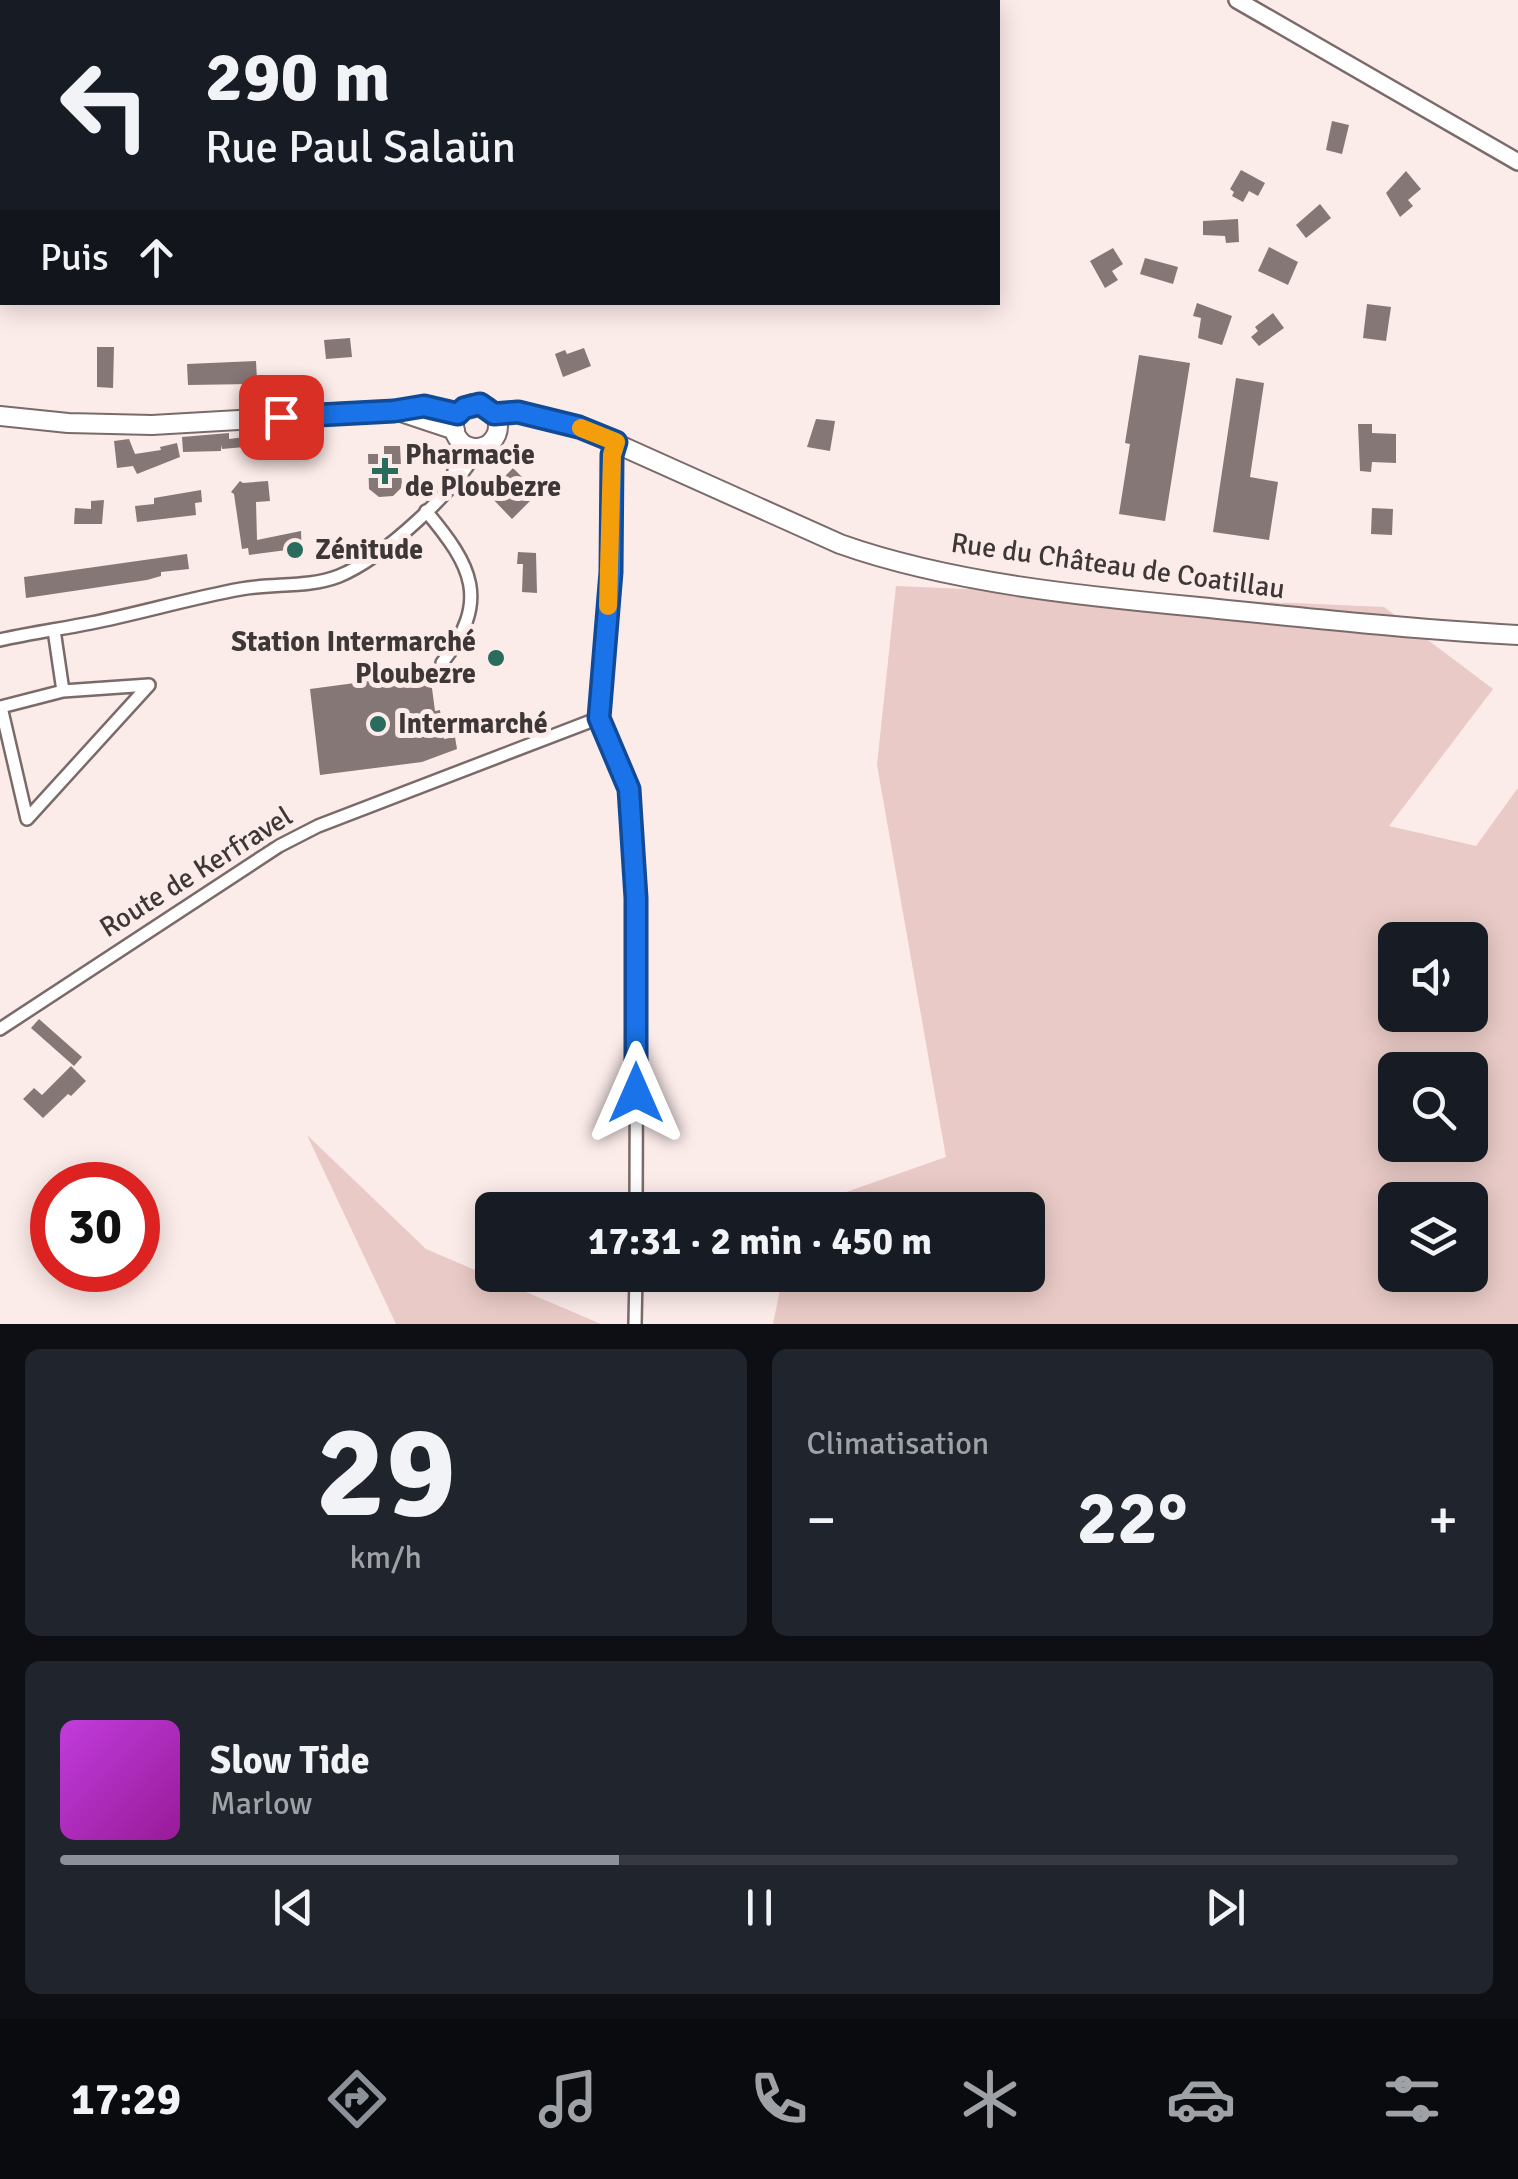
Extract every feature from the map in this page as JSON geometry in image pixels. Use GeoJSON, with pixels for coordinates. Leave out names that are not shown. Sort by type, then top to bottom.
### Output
{"type":"FeatureCollection","features":[{"type":"Feature","properties":{"kind":"main road"},"geometry":{"type":"LineString","coordinates":[[0,416],[152,425],[394,411],[458,428],[479,448],[494,439],[496,423],[489,408],[472,404],[458,428]]}},
{"type":"Feature","properties":{"kind":"main road","name":"Rue du Château de Coatillau"},"geometry":{"type":"LineString","coordinates":[[496,423],[542,418],[579,427],[840,544],[884,559],[1053,590],[1148,602],[1387,628],[1518,635]]}},
{"type":"Feature","properties":{"kind":"street"},"geometry":{"type":"LineString","coordinates":[[1237,0],[1518,162]]}},
{"type":"Feature","properties":{"kind":"street"},"geometry":{"type":"LineString","coordinates":[[451,486],[458,428]]}},
{"type":"Feature","properties":{"kind":"street"},"geometry":{"type":"LineString","coordinates":[[616,442],[612,455],[611,572],[599,718],[629,789],[636,898],[636,1192]]}},
{"type":"Feature","properties":{"kind":"street"},"geometry":{"type":"LineString","coordinates":[[0,640],[236,590],[293,583],[316,585],[369,561],[467,471],[479,448]]}},
{"type":"Feature","properties":{"kind":"street"},"geometry":{"type":"LineString","coordinates":[[426,511],[458,550],[466,565],[469,590],[468,621],[442,663]]}},
{"type":"Feature","properties":{"kind":"street"},"geometry":{"type":"LineString","coordinates":[[54,630],[64,691]]}},
{"type":"Feature","properties":{"kind":"street"},"geometry":{"type":"LineString","coordinates":[[149,685],[27,819],[1,707],[64,691],[149,685]]}},
{"type":"Feature","properties":{"kind":"street","name":"Route de Kerfravel"},"geometry":{"type":"LineString","coordinates":[[0,1029],[278,846],[318,826],[599,718]]}},
{"type":"Feature","properties":{"kind":"street"},"geometry":{"type":"LineString","coordinates":[[636,1292],[636,1324]]}},
{"type":"Feature","properties":{"kind":"shaded area"},"geometry":{"type":"Polygon","coordinates":[[[896,586],[1384,607],[1493,689],[1389,826],[1476,846],[1518,788],[1518,1324],[773,1324],[780,1292],[1045,1292],[1045,1192],[846,1192],[946,1157],[877,765],[896,586]]]}},
{"type":"Feature","properties":{"kind":"shaded area"},"geometry":{"type":"Polygon","coordinates":[[[307,1135],[426,1249],[475,1270],[475,1292],[526,1292],[601,1324],[396,1324],[307,1135]]]}},
{"type":"Feature","properties":{"kind":"building"},"geometry":{"type":"Polygon","coordinates":[[[1332,121],[1349,125],[1342,154],[1326,150],[1332,121]]]}},
{"type":"Feature","properties":{"kind":"building"},"geometry":{"type":"Polygon","coordinates":[[[1241,170],[1265,183],[1258,196],[1249,191],[1243,202],[1232,196],[1234,192],[1230,189],[1241,170]]]}},
{"type":"Feature","properties":{"kind":"building"},"geometry":{"type":"Polygon","coordinates":[[[1406,171],[1421,189],[1408,200],[1413,206],[1400,217],[1386,193],[1406,171]]]}},
{"type":"Feature","properties":{"kind":"building"},"geometry":{"type":"Polygon","coordinates":[[[1320,204],[1331,218],[1306,238],[1296,225],[1320,204]]]}},
{"type":"Feature","properties":{"kind":"building"},"geometry":{"type":"Polygon","coordinates":[[[1238,219],[1239,242],[1226,243],[1225,236],[1203,235],[1203,221],[1238,219]]]}},
{"type":"Feature","properties":{"kind":"building"},"geometry":{"type":"Polygon","coordinates":[[[1269,247],[1298,262],[1288,285],[1258,271],[1269,247]]]}},
{"type":"Feature","properties":{"kind":"building"},"geometry":{"type":"Polygon","coordinates":[[[1113,248],[1123,264],[1112,271],[1118,280],[1105,288],[1090,261],[1113,248]]]}},
{"type":"Feature","properties":{"kind":"building"},"geometry":{"type":"Polygon","coordinates":[[[1145,258],[1178,267],[1173,284],[1140,274],[1145,258]]]}},
{"type":"Feature","properties":{"kind":"building"},"geometry":{"type":"Polygon","coordinates":[[[1197,303],[1232,316],[1222,345],[1198,338],[1201,318],[1193,316],[1197,303]]]}},
{"type":"Feature","properties":{"kind":"building"},"geometry":{"type":"Polygon","coordinates":[[[1367,304],[1391,307],[1386,341],[1363,338],[1367,304]]]}},
{"type":"Feature","properties":{"kind":"building"},"geometry":{"type":"Polygon","coordinates":[[[1273,313],[1284,328],[1259,346],[1251,337],[1258,331],[1255,327],[1273,313]]]}},
{"type":"Feature","properties":{"kind":"building"},"geometry":{"type":"Polygon","coordinates":[[[350,338],[352,357],[326,359],[324,340],[350,338]]]}},
{"type":"Feature","properties":{"kind":"building"},"geometry":{"type":"Polygon","coordinates":[[[97,347],[114,347],[113,388],[97,387],[97,347]]]}},
{"type":"Feature","properties":{"kind":"building"},"geometry":{"type":"Polygon","coordinates":[[[584,348],[591,366],[563,377],[555,354],[584,348]]]}},
{"type":"Feature","properties":{"kind":"building"},"geometry":{"type":"Polygon","coordinates":[[[1139,355],[1190,363],[1165,521],[1119,514],[1139,355]]]}},
{"type":"Feature","properties":{"kind":"building"},"geometry":{"type":"Polygon","coordinates":[[[256,361],[257,380],[252,380],[252,384],[188,385],[187,364],[256,361]]]}},
{"type":"Feature","properties":{"kind":"building"},"geometry":{"type":"Polygon","coordinates":[[[1236,378],[1264,383],[1250,477],[1278,482],[1269,540],[1213,532],[1236,378]]]}},
{"type":"Feature","properties":{"kind":"building"},"geometry":{"type":"Polygon","coordinates":[[[816,419],[835,421],[830,451],[807,447],[816,419]]]}},
{"type":"Feature","properties":{"kind":"building"},"geometry":{"type":"Polygon","coordinates":[[[1358,424],[1372,424],[1372,433],[1396,434],[1396,463],[1372,462],[1371,472],[1360,471],[1358,424]]]}},
{"type":"Feature","properties":{"kind":"building"},"geometry":{"type":"Polygon","coordinates":[[[289,431],[291,443],[222,449],[221,445],[221,451],[183,452],[182,437],[229,433],[229,439],[289,431]]]}},
{"type":"Feature","properties":{"kind":"building"},"geometry":{"type":"Polygon","coordinates":[[[129,439],[135,454],[177,443],[180,457],[137,474],[133,466],[117,468],[114,441],[129,439]]]}},
{"type":"Feature","properties":{"kind":"building","name":"Pharmacie de Ploubezre"},"geometry":{"type":"Polygon","coordinates":[[[384,446],[400,446],[402,487],[393,496],[379,497],[369,489],[368,454],[384,454],[384,446]]]}},
{"type":"Feature","properties":{"kind":"building"},"geometry":{"type":"Polygon","coordinates":[[[513,468],[538,493],[512,519],[488,494],[513,468]]]}},
{"type":"Feature","properties":{"kind":"building"},"geometry":{"type":"Polygon","coordinates":[[[240,481],[268,481],[270,501],[256,502],[257,540],[301,531],[302,557],[288,559],[287,550],[249,555],[248,548],[242,549],[231,492],[240,481]]]}},
{"type":"Feature","properties":{"kind":"building"},"geometry":{"type":"Polygon","coordinates":[[[201,490],[202,502],[195,503],[196,515],[137,522],[135,506],[154,504],[154,498],[201,490]]]}},
{"type":"Feature","properties":{"kind":"building"},"geometry":{"type":"Polygon","coordinates":[[[104,500],[102,524],[74,524],[75,508],[91,509],[91,501],[104,500]]]}},
{"type":"Feature","properties":{"kind":"building"},"geometry":{"type":"Polygon","coordinates":[[[1372,508],[1393,509],[1392,535],[1371,534],[1372,508]]]}},
{"type":"Feature","properties":{"kind":"building"},"geometry":{"type":"Polygon","coordinates":[[[518,552],[536,553],[537,593],[522,592],[523,564],[517,564],[518,552]]]}},
{"type":"Feature","properties":{"kind":"building"},"geometry":{"type":"Polygon","coordinates":[[[187,554],[189,569],[161,572],[161,576],[147,580],[26,598],[24,577],[187,554]]]}},
{"type":"Feature","properties":{"kind":"building","name":"Intermarché"},"geometry":{"type":"Polygon","coordinates":[[[430,673],[444,739],[455,737],[457,749],[422,762],[320,775],[310,689],[430,673]]]}},
{"type":"Feature","properties":{"kind":"building"},"geometry":{"type":"Polygon","coordinates":[[[39,1019],[82,1057],[74,1066],[31,1028],[39,1019]]]}},
{"type":"Feature","properties":{"kind":"building"},"geometry":{"type":"Polygon","coordinates":[[[71,1066],[86,1081],[43,1118],[23,1099],[34,1088],[42,1095],[71,1066]]]}},
{"type":"Feature","properties":{"kind":"slow traffic"},"geometry":{"type":"LineString","coordinates":[[581,428],[616,442],[612,455],[608,606]]}},
{"type":"Feature","properties":{"kind":"place","name":"Pharmacie de Ploubezre"},"geometry":{"type":"Point","coordinates":[385,471]}},
{"type":"Feature","properties":{"kind":"place","name":"Zénitude"},"geometry":{"type":"Point","coordinates":[295,550]}},
{"type":"Feature","properties":{"kind":"place","name":"Station Intermarché Ploubezre"},"geometry":{"type":"Point","coordinates":[496,658]}},
{"type":"Feature","properties":{"kind":"place","name":"Intermarché"},"geometry":{"type":"Point","coordinates":[378,724]}},
{"type":"Feature","properties":{"kind":"route"},"geometry":{"type":"LineString","coordinates":[[281,417],[424,406],[458,414],[472,404],[480,404],[494,414],[518,412],[579,427],[616,442],[612,455],[611,572],[599,718],[629,789],[636,898],[636,1093]]}}]}
